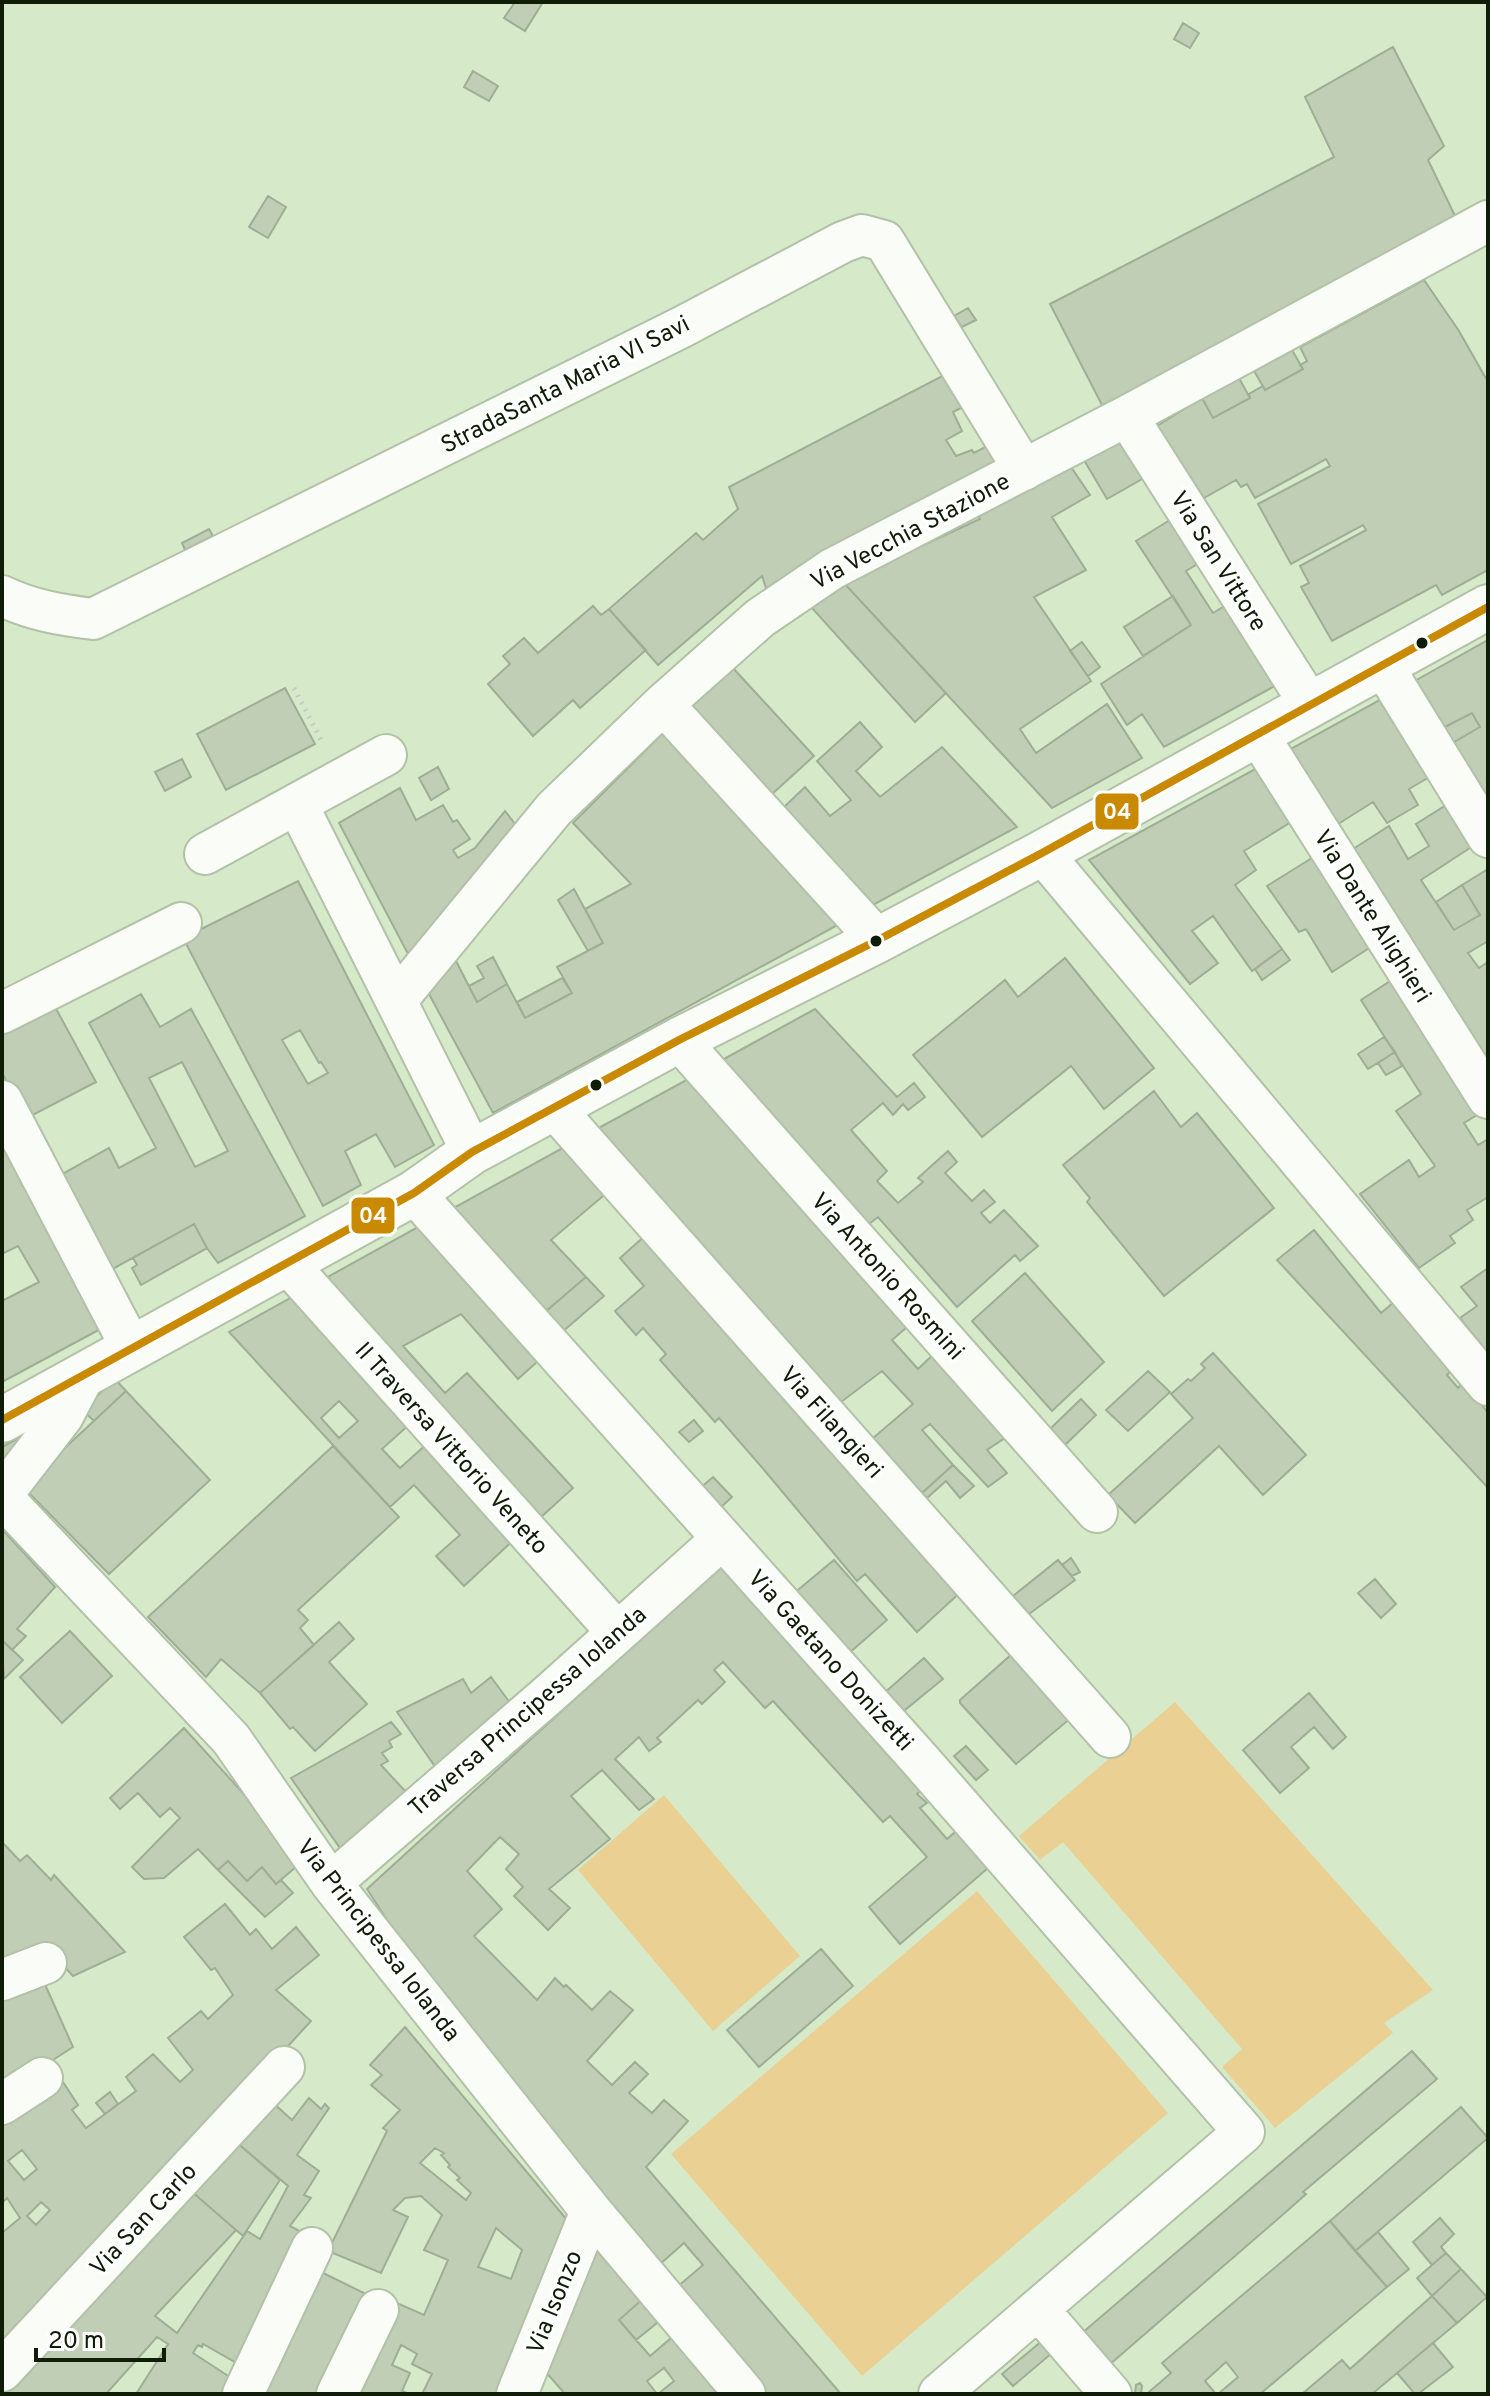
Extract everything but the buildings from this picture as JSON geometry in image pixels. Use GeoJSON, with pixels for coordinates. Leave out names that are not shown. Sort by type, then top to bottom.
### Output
{"type":"FeatureCollection","features":[{"type":"Feature","properties":{"kind":"street","name":"Via Vecchia Stazione"},"geometry":{"type":"LineString","coordinates":[[396,1001],[554,809],[663,704],[760,618],[832,569],[1127,416],[1488,221]]}},
{"type":"Feature","properties":{"kind":"street","name":"StradaSanta Maria VI Savi"},"geometry":{"type":"LineString","coordinates":[[2,596],[23,606],[93,619],[862,235],[884,241],[1024,470]]}},
{"type":"Feature","properties":{"kind":"street","name":"Via San Vittore"},"geometry":{"type":"LineString","coordinates":[[1127,416],[1311,706]]}},
{"type":"Feature","properties":{"kind":"street"},"geometry":{"type":"LineString","coordinates":[[2,1420],[414,1193],[472,1152],[679,1040],[1042,853],[1488,607]]}},
{"type":"Feature","properties":{"kind":"street"},"geometry":{"type":"LineString","coordinates":[[1383,666],[1488,837]]}},
{"type":"Feature","properties":{"kind":"street"},"geometry":{"type":"LineString","coordinates":[[663,704],[878,940]]}},
{"type":"Feature","properties":{"kind":"street","name":"Via Dante Alighieri"},"geometry":{"type":"LineString","coordinates":[[1258,735],[1488,1098]]}},
{"type":"Feature","properties":{"kind":"street"},"geometry":{"type":"LineString","coordinates":[[205,854],[386,755]]}},
{"type":"Feature","properties":{"kind":"street"},"geometry":{"type":"LineString","coordinates":[[297,804],[472,1152]]}},
{"type":"Feature","properties":{"kind":"street"},"geometry":{"type":"LineString","coordinates":[[1042,853],[1488,1385]]}},
{"type":"Feature","properties":{"kind":"street"},"geometry":{"type":"LineString","coordinates":[[2,1013],[181,923]]}},
{"type":"Feature","properties":{"kind":"street","name":"Via Antonio Rosmini"},"geometry":{"type":"LineString","coordinates":[[679,1040],[1097,1512]]}},
{"type":"Feature","properties":{"kind":"street"},"geometry":{"type":"LineString","coordinates":[[2,1101],[132,1349]]}},
{"type":"Feature","properties":{"kind":"street","name":"Via Filangieri"},"geometry":{"type":"LineString","coordinates":[[554,1108],[1110,1737]]}},
{"type":"Feature","properties":{"kind":"street","name":"Via Gaetano Donizetti"},"geometry":{"type":"LineString","coordinates":[[414,1193],[922,1762],[1244,2132],[1038,2309]]}},
{"type":"Feature","properties":{"kind":"street","name":"II Traversa Vittorio Veneto"},"geometry":{"type":"LineString","coordinates":[[287,1263],[617,1632]]}},
{"type":"Feature","properties":{"kind":"street","name":"Via Principessa Iolanda"},"geometry":{"type":"LineString","coordinates":[[84,1376],[63,1416],[2,1496],[231,1739],[331,1883],[591,2211],[745,2394]]}},
{"type":"Feature","properties":{"kind":"street","name":"Traversa Principessa Iolanda"},"geometry":{"type":"LineString","coordinates":[[331,1883],[722,1539]]}},
{"type":"Feature","properties":{"kind":"street"},"geometry":{"type":"LineString","coordinates":[[2,1980],[46,1963]]}},
{"type":"Feature","properties":{"kind":"street","name":"Via San Carlo"},"geometry":{"type":"LineString","coordinates":[[2,2371],[284,2067]]}},
{"type":"Feature","properties":{"kind":"street"},"geometry":{"type":"LineString","coordinates":[[2,2104],[42,2078]]}},
{"type":"Feature","properties":{"kind":"street","name":"Via Isonzo"},"geometry":{"type":"LineString","coordinates":[[527,2388],[591,2211]]}},
{"type":"Feature","properties":{"kind":"street"},"geometry":{"type":"LineString","coordinates":[[243,2394],[312,2248]]}},
{"type":"Feature","properties":{"kind":"street"},"geometry":{"type":"LineString","coordinates":[[939,2394],[1038,2309],[1111,2394]]}},
{"type":"Feature","properties":{"kind":"street"},"geometry":{"type":"LineString","coordinates":[[337,2394],[378,2310]]}},
{"type":"Feature","properties":{"kind":"path"},"geometry":{"type":"LineString","coordinates":[[294,688],[341,780]]}},
{"type":"Feature","properties":{"kind":"shaded area"},"geometry":{"type":"Polygon","coordinates":[[[1175,1702],[1433,1990],[1384,2023],[1393,2033],[1275,2128],[1222,2067],[1242,2049],[1063,1842],[1040,1860],[1019,1836],[1175,1702]]]}},
{"type":"Feature","properties":{"kind":"shaded area"},"geometry":{"type":"Polygon","coordinates":[[[664,1795],[800,1956],[713,2031],[578,1870],[664,1795]]]}},
{"type":"Feature","properties":{"kind":"shaded area"},"geometry":{"type":"Polygon","coordinates":[[[977,1891],[1168,2113],[862,2376],[671,2154],[977,1891]]]}},
{"type":"Feature","properties":{"kind":"transit line","name":"04"},"geometry":{"type":"LineString","coordinates":[[2,1420],[414,1193],[472,1152],[679,1040],[1042,853],[1488,607]]}}]}
